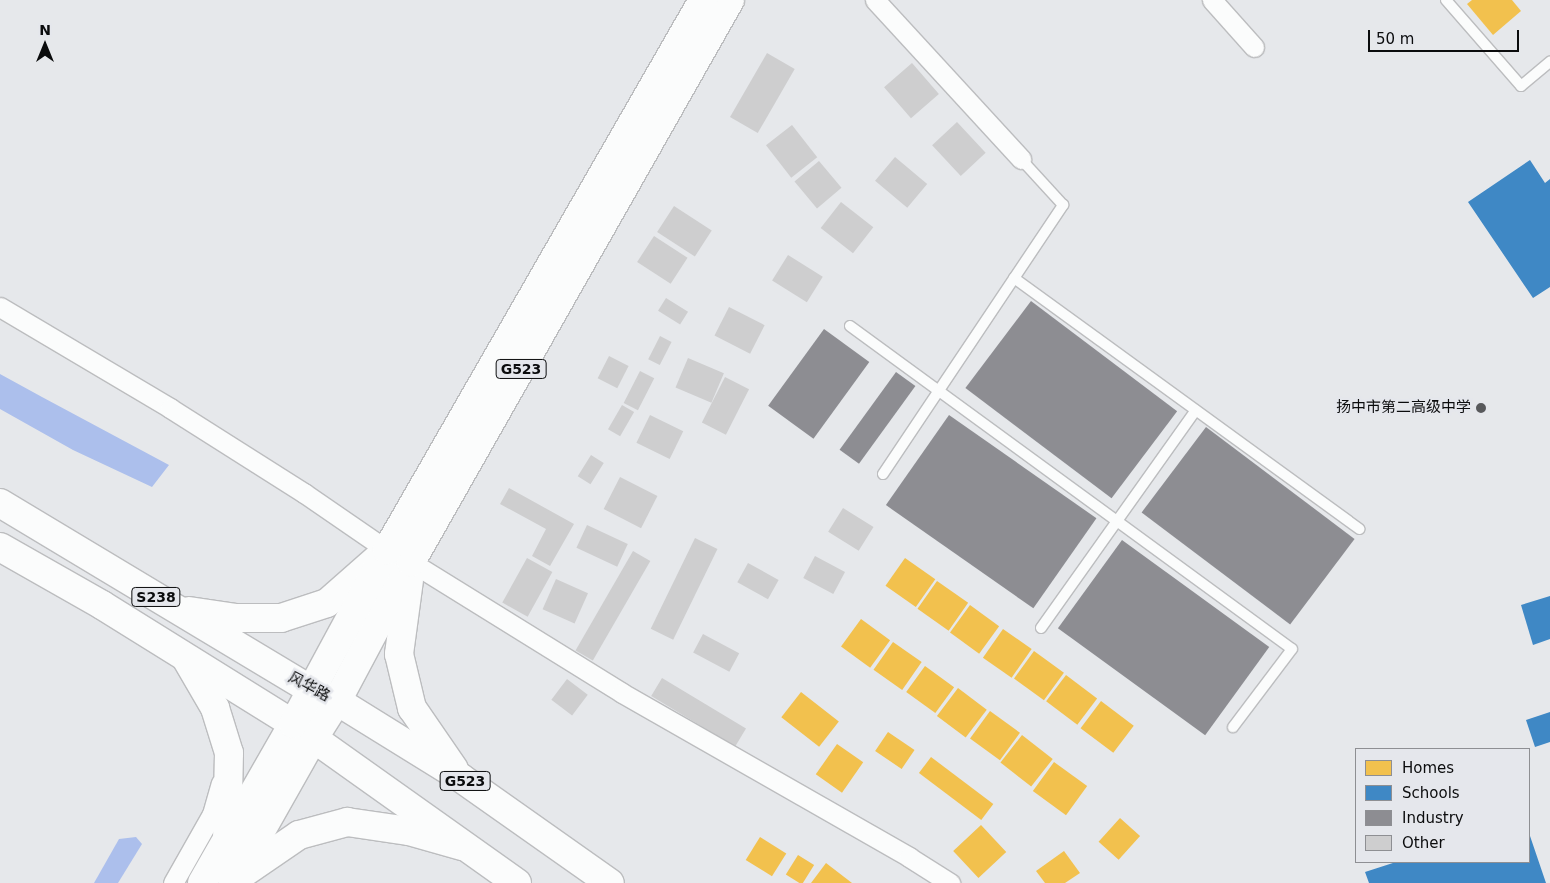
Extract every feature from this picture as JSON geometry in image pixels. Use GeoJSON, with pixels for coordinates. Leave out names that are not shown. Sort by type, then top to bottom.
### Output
{"type":"FeatureCollection","features":[{"type":"Feature","properties":{"kind":"main road","name":"G523"},"geometry":{"type":"LineString","coordinates":[[303,731],[325,696],[399,556],[703,0]]}},
{"type":"Feature","properties":{"kind":"main road","name":"G523"},"geometry":{"type":"LineString","coordinates":[[399,556],[730,0]]}},
{"type":"Feature","properties":{"kind":"main road","name":"风华路"},"geometry":{"type":"LineString","coordinates":[[0,503],[461,778],[610,883]]}},
{"type":"Feature","properties":{"kind":"main road","name":"S238"},"geometry":{"type":"LineString","coordinates":[[0,547],[102,605],[303,731]]}},
{"type":"Feature","properties":{"kind":"main road"},"geometry":{"type":"LineString","coordinates":[[176,609],[236,618],[281,618],[326,603],[399,556]]}},
{"type":"Feature","properties":{"kind":"main road"},"geometry":{"type":"LineString","coordinates":[[399,556],[400,654],[412,708],[461,778]]}},
{"type":"Feature","properties":{"kind":"main road"},"geometry":{"type":"LineString","coordinates":[[185,657],[215,708],[229,753],[227,840]]}},
{"type":"Feature","properties":{"kind":"main road"},"geometry":{"type":"LineString","coordinates":[[202,883],[227,840],[303,731]]}},
{"type":"Feature","properties":{"kind":"main road"},"geometry":{"type":"LineString","coordinates":[[303,731],[517,883]]}},
{"type":"Feature","properties":{"kind":"main road"},"geometry":{"type":"LineString","coordinates":[[232,882],[303,731]]}},
{"type":"Feature","properties":{"kind":"main road"},"geometry":{"type":"LineString","coordinates":[[232,882],[298,835],[347,822],[409,831],[469,848]]}},
{"type":"Feature","properties":{"kind":"street"},"geometry":{"type":"LineString","coordinates":[[875,0],[1021,159]]}},
{"type":"Feature","properties":{"kind":"street"},"geometry":{"type":"LineString","coordinates":[[1212,0],[1254,47]]}},
{"type":"Feature","properties":{"kind":"street"},"geometry":{"type":"LineString","coordinates":[[0,307],[170,408],[304,492],[399,556],[622,693],[909,856],[950,883]]}},
{"type":"Feature","properties":{"kind":"street"},"geometry":{"type":"LineString","coordinates":[[173,883],[212,814],[229,753]]}},
{"type":"Feature","properties":{"kind":"lane"},"geometry":{"type":"LineString","coordinates":[[1446,0],[1521,86],[1550,62]]}},
{"type":"Feature","properties":{"kind":"lane"},"geometry":{"type":"LineString","coordinates":[[883,474],[1063,205],[1021,159]]}},
{"type":"Feature","properties":{"kind":"lane"},"geometry":{"type":"LineString","coordinates":[[1014,278],[1360,529]]}},
{"type":"Feature","properties":{"kind":"lane"},"geometry":{"type":"LineString","coordinates":[[850,326],[1292,649],[1233,727]]}},
{"type":"Feature","properties":{"kind":"lane"},"geometry":{"type":"LineString","coordinates":[[1041,628],[1196,410]]}},
{"type":"Feature","properties":{"kind":"water"},"geometry":{"type":"Polygon","coordinates":[[[0,374],[169,465],[152,487],[73,450],[0,409],[0,374]]]}},
{"type":"Feature","properties":{"kind":"water"},"geometry":{"type":"Polygon","coordinates":[[[136,837],[142,844],[118,883],[94,883],[119,839],[136,837]]]}},
{"type":"Feature","properties":{"kind":"building: Homes"},"geometry":{"type":"Polygon","coordinates":[[[1472,0],[1512,0],[1521,11],[1493,35],[1467,4],[1472,0]]]}},
{"type":"Feature","properties":{"kind":"building: Homes"},"geometry":{"type":"Polygon","coordinates":[[[905,558],[935,579],[916,607],[885,586],[905,558]]]}},
{"type":"Feature","properties":{"kind":"building: Homes"},"geometry":{"type":"Polygon","coordinates":[[[937,581],[968,603],[949,631],[917,609],[937,581]]]}},
{"type":"Feature","properties":{"kind":"building: Homes"},"geometry":{"type":"Polygon","coordinates":[[[970,605],[999,626],[979,654],[950,633],[970,605]]]}},
{"type":"Feature","properties":{"kind":"building: Homes"},"geometry":{"type":"Polygon","coordinates":[[[861,619],[890,640],[870,668],[841,647],[861,619]]]}},
{"type":"Feature","properties":{"kind":"building: Homes"},"geometry":{"type":"Polygon","coordinates":[[[1003,629],[1032,649],[1012,678],[983,658],[1003,629]]]}},
{"type":"Feature","properties":{"kind":"building: Homes"},"geometry":{"type":"Polygon","coordinates":[[[893,642],[922,662],[902,690],[873,670],[893,642]]]}},
{"type":"Feature","properties":{"kind":"building: Homes"},"geometry":{"type":"Polygon","coordinates":[[[1034,651],[1064,673],[1044,700],[1014,679],[1034,651]]]}},
{"type":"Feature","properties":{"kind":"building: Homes"},"geometry":{"type":"Polygon","coordinates":[[[925,666],[954,687],[935,713],[906,692],[925,666]]]}},
{"type":"Feature","properties":{"kind":"building: Homes"},"geometry":{"type":"Polygon","coordinates":[[[1066,675],[1097,698],[1077,725],[1046,701],[1066,675]]]}},
{"type":"Feature","properties":{"kind":"building: Homes"},"geometry":{"type":"Polygon","coordinates":[[[958,688],[987,710],[966,738],[937,716],[958,688]]]}},
{"type":"Feature","properties":{"kind":"building: Homes"},"geometry":{"type":"Polygon","coordinates":[[[801,692],[839,722],[819,747],[781,717],[801,692]]]}},
{"type":"Feature","properties":{"kind":"building: Homes"},"geometry":{"type":"Polygon","coordinates":[[[1101,701],[1134,726],[1113,753],[1081,728],[1101,701]]]}},
{"type":"Feature","properties":{"kind":"building: Homes"},"geometry":{"type":"Polygon","coordinates":[[[990,711],[1020,733],[1000,760],[970,739],[990,711]]]}},
{"type":"Feature","properties":{"kind":"building: Homes"},"geometry":{"type":"Polygon","coordinates":[[[888,732],[915,750],[902,769],[875,751],[888,732]]]}},
{"type":"Feature","properties":{"kind":"building: Homes"},"geometry":{"type":"Polygon","coordinates":[[[1022,735],[1053,759],[1031,787],[1000,763],[1022,735]]]}},
{"type":"Feature","properties":{"kind":"building: Homes"},"geometry":{"type":"Polygon","coordinates":[[[837,744],[863,762],[842,793],[816,774],[837,744]]]}},
{"type":"Feature","properties":{"kind":"building: Homes"},"geometry":{"type":"Polygon","coordinates":[[[931,757],[993,804],[981,820],[919,773],[931,757]]]}},
{"type":"Feature","properties":{"kind":"building: Homes"},"geometry":{"type":"Polygon","coordinates":[[[1054,762],[1087,786],[1066,815],[1033,791],[1054,762]]]}},
{"type":"Feature","properties":{"kind":"building: Homes"},"geometry":{"type":"Polygon","coordinates":[[[1120,818],[1140,836],[1119,860],[1099,842],[1120,818]]]}},
{"type":"Feature","properties":{"kind":"building: Homes"},"geometry":{"type":"Polygon","coordinates":[[[981,825],[1006,852],[978,878],[953,851],[981,825]]]}},
{"type":"Feature","properties":{"kind":"building: Homes"},"geometry":{"type":"Polygon","coordinates":[[[760,837],[786,853],[772,876],[746,860],[760,837]]]}},
{"type":"Feature","properties":{"kind":"building: Homes"},"geometry":{"type":"Polygon","coordinates":[[[1064,851],[1080,873],[1065,883],[1045,883],[1036,871],[1064,851]]]}},
{"type":"Feature","properties":{"kind":"building: Homes"},"geometry":{"type":"Polygon","coordinates":[[[798,855],[814,865],[803,883],[799,883],[786,875],[798,855]]]}},
{"type":"Feature","properties":{"kind":"building: Homes"},"geometry":{"type":"Polygon","coordinates":[[[826,863],[852,883],[811,883],[826,863]]]}},
{"type":"Feature","properties":{"kind":"building: Schools"},"geometry":{"type":"Polygon","coordinates":[[[1530,160],[1545,183],[1550,179],[1550,287],[1533,298],[1468,202],[1530,160]]]}},
{"type":"Feature","properties":{"kind":"building: Schools"},"geometry":{"type":"Polygon","coordinates":[[[1550,596],[1550,639],[1533,645],[1521,605],[1550,596]]]}},
{"type":"Feature","properties":{"kind":"building: Schools"},"geometry":{"type":"Polygon","coordinates":[[[1550,712],[1550,742],[1535,747],[1526,720],[1550,712]]]}},
{"type":"Feature","properties":{"kind":"building: Schools"},"geometry":{"type":"Polygon","coordinates":[[[1530,836],[1546,883],[1369,883],[1365,872],[1393,863],[1530,863],[1530,836]]]}},
{"type":"Feature","properties":{"kind":"building: Industry"},"geometry":{"type":"Polygon","coordinates":[[[1031,301],[1177,411],[1112,498],[965,388],[1031,301]]]}},
{"type":"Feature","properties":{"kind":"building: Industry"},"geometry":{"type":"Polygon","coordinates":[[[824,329],[869,362],[813,439],[768,406],[824,329]]]}},
{"type":"Feature","properties":{"kind":"building: Industry"},"geometry":{"type":"Polygon","coordinates":[[[896,372],[915,386],[859,464],[840,450],[896,372]]]}},
{"type":"Feature","properties":{"kind":"building: Industry"},"geometry":{"type":"Polygon","coordinates":[[[949,415],[1096,518],[1033,608],[886,505],[949,415]]]}},
{"type":"Feature","properties":{"kind":"building: Industry"},"geometry":{"type":"Polygon","coordinates":[[[1206,427],[1355,539],[1290,624],[1142,512],[1206,427]]]}},
{"type":"Feature","properties":{"kind":"building: Industry"},"geometry":{"type":"Polygon","coordinates":[[[1122,540],[1269,647],[1205,735],[1058,628],[1122,540]]]}},
{"type":"Feature","properties":{"kind":"building: Other"},"geometry":{"type":"Polygon","coordinates":[[[767,53],[795,69],[758,133],[730,117],[767,53]]]}},
{"type":"Feature","properties":{"kind":"building: Other"},"geometry":{"type":"Polygon","coordinates":[[[912,63],[939,94],[911,118],[884,87],[912,63]]]}},
{"type":"Feature","properties":{"kind":"building: Other"},"geometry":{"type":"Polygon","coordinates":[[[957,122],[986,153],[961,176],[932,145],[957,122]]]}},
{"type":"Feature","properties":{"kind":"building: Other"},"geometry":{"type":"Polygon","coordinates":[[[792,125],[817,157],[791,178],[766,145],[792,125]]]}},
{"type":"Feature","properties":{"kind":"building: Other"},"geometry":{"type":"Polygon","coordinates":[[[895,157],[927,184],[907,208],[875,181],[895,157]]]}},
{"type":"Feature","properties":{"kind":"building: Other"},"geometry":{"type":"Polygon","coordinates":[[[819,161],[841,188],[817,208],[794,182],[819,161]]]}},
{"type":"Feature","properties":{"kind":"building: Other"},"geometry":{"type":"Polygon","coordinates":[[[841,202],[873,227],[853,253],[821,228],[841,202]]]}},
{"type":"Feature","properties":{"kind":"building: Other"},"geometry":{"type":"Polygon","coordinates":[[[674,206],[712,231],[695,257],[657,232],[674,206]]]}},
{"type":"Feature","properties":{"kind":"building: Other"},"geometry":{"type":"Polygon","coordinates":[[[654,236],[688,258],[671,284],[637,262],[654,236]]]}},
{"type":"Feature","properties":{"kind":"building: Other"},"geometry":{"type":"Polygon","coordinates":[[[788,255],[823,277],[807,302],[772,280],[788,255]]]}},
{"type":"Feature","properties":{"kind":"building: Other"},"geometry":{"type":"Polygon","coordinates":[[[666,298],[688,312],[680,324],[658,311],[666,298]]]}},
{"type":"Feature","properties":{"kind":"building: Other"},"geometry":{"type":"Polygon","coordinates":[[[729,307],[765,325],[750,354],[714,336],[729,307]]]}},
{"type":"Feature","properties":{"kind":"building: Other"},"geometry":{"type":"Polygon","coordinates":[[[660,336],[672,342],[660,365],[648,359],[660,336]]]}},
{"type":"Feature","properties":{"kind":"building: Other"},"geometry":{"type":"Polygon","coordinates":[[[609,356],[629,366],[617,388],[598,378],[609,356]]]}},
{"type":"Feature","properties":{"kind":"building: Other"},"geometry":{"type":"Polygon","coordinates":[[[688,358],[724,373],[711,403],[675,387],[688,358]]]}},
{"type":"Feature","properties":{"kind":"building: Other"},"geometry":{"type":"Polygon","coordinates":[[[640,371],[654,378],[638,410],[624,403],[640,371]]]}},
{"type":"Feature","properties":{"kind":"building: Other"},"geometry":{"type":"Polygon","coordinates":[[[725,377],[749,389],[726,435],[702,422],[725,377]]]}},
{"type":"Feature","properties":{"kind":"building: Other"},"geometry":{"type":"Polygon","coordinates":[[[622,405],[634,412],[620,436],[608,429],[622,405]]]}},
{"type":"Feature","properties":{"kind":"building: Other"},"geometry":{"type":"Polygon","coordinates":[[[650,415],[683,431],[670,459],[636,443],[650,415]]]}},
{"type":"Feature","properties":{"kind":"building: Other"},"geometry":{"type":"Polygon","coordinates":[[[591,455],[604,463],[590,484],[578,476],[591,455]]]}},
{"type":"Feature","properties":{"kind":"building: Other"},"geometry":{"type":"Polygon","coordinates":[[[620,477],[657,496],[641,528],[604,509],[620,477]]]}},
{"type":"Feature","properties":{"kind":"building: Other"},"geometry":{"type":"Polygon","coordinates":[[[509,488],[574,524],[550,566],[532,556],[546,529],[500,504],[509,488]]]}},
{"type":"Feature","properties":{"kind":"building: Other"},"geometry":{"type":"Polygon","coordinates":[[[843,508],[874,527],[859,551],[828,532],[843,508]]]}},
{"type":"Feature","properties":{"kind":"building: Other"},"geometry":{"type":"Polygon","coordinates":[[[587,525],[628,544],[617,567],[576,548],[587,525]]]}},
{"type":"Feature","properties":{"kind":"building: Other"},"geometry":{"type":"Polygon","coordinates":[[[695,538],[717,549],[673,640],[651,629],[695,538]]]}},
{"type":"Feature","properties":{"kind":"building: Other"},"geometry":{"type":"Polygon","coordinates":[[[633,551],[650,561],[593,661],[576,651],[633,551]]]}},
{"type":"Feature","properties":{"kind":"building: Other"},"geometry":{"type":"Polygon","coordinates":[[[815,556],[845,572],[833,594],[803,578],[815,556]]]}},
{"type":"Feature","properties":{"kind":"building: Other"},"geometry":{"type":"Polygon","coordinates":[[[527,558],[552,572],[528,617],[502,603],[527,558]]]}},
{"type":"Feature","properties":{"kind":"building: Other"},"geometry":{"type":"Polygon","coordinates":[[[748,563],[779,580],[768,599],[737,582],[748,563]]]}},
{"type":"Feature","properties":{"kind":"building: Other"},"geometry":{"type":"Polygon","coordinates":[[[556,579],[588,593],[575,623],[543,609],[556,579]]]}},
{"type":"Feature","properties":{"kind":"building: Other"},"geometry":{"type":"Polygon","coordinates":[[[703,634],[739,653],[729,672],[693,653],[703,634]]]}},
{"type":"Feature","properties":{"kind":"building: Other"},"geometry":{"type":"Polygon","coordinates":[[[662,678],[746,728],[735,746],[651,696],[662,678]]]}},
{"type":"Feature","properties":{"kind":"building: Other"},"geometry":{"type":"Polygon","coordinates":[[[567,679],[588,695],[572,715],[551,700],[567,679]]]}},
{"type":"Feature","properties":{"kind":"place","name":"扬中市第二高级中学"},"geometry":{"type":"Point","coordinates":[1481,408]}}]}
